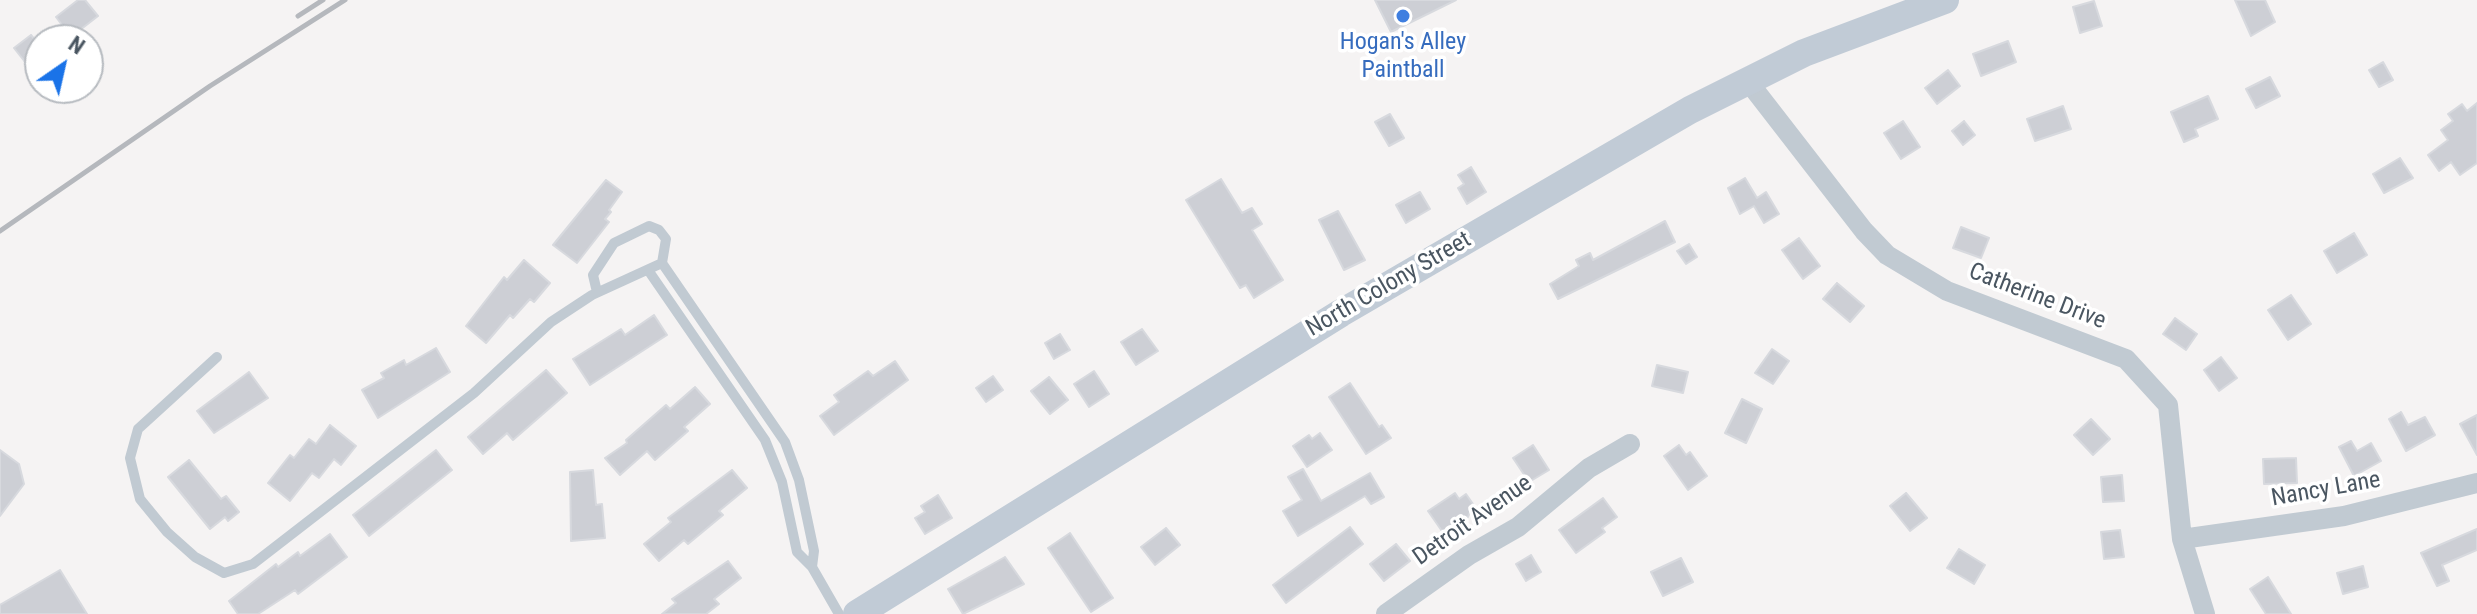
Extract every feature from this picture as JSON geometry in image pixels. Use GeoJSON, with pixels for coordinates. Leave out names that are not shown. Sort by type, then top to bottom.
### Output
{"type":"FeatureCollection","features":[{"type":"Feature","properties":{"kind":"main road","name":"North Colony Street"},"geometry":{"type":"LineString","coordinates":[[857,614],[1341,313],[1747,80],[1856,32],[1945,0]]}},
{"type":"Feature","properties":{"kind":"street","name":"Catherine Drive"},"geometry":{"type":"LineString","coordinates":[[1747,80],[1864,231],[1887,255],[1947,291],[2126,359],[2168,405],[2182,539],[2205,614]]}},
{"type":"Feature","properties":{"kind":"street","name":"Detroit Avenue"},"geometry":{"type":"LineString","coordinates":[[1386,614],[1469,555],[1518,527],[1589,468],[1630,444]]}},
{"type":"Feature","properties":{"kind":"street","name":"Nancy Lane"},"geometry":{"type":"LineString","coordinates":[[2182,539],[2344,516],[2477,483]]}},
{"type":"Feature","properties":{"kind":"lane"},"geometry":{"type":"LineString","coordinates":[[597,292],[593,275],[614,243],[649,226],[659,230],[666,239],[662,263],[785,442],[799,480],[814,551],[812,567]]}},
{"type":"Feature","properties":{"kind":"lane"},"geometry":{"type":"LineString","coordinates":[[217,357],[138,429],[130,458],[140,499],[167,532],[195,557],[224,573],[253,564],[474,393],[551,322],[597,292],[662,263]]}},
{"type":"Feature","properties":{"kind":"lane"},"geometry":{"type":"LineString","coordinates":[[648,270],[765,440],[782,482],[797,552],[812,567],[839,614]]}},
{"type":"Feature","properties":{"kind":"lane"},"geometry":{"type":"LineString","coordinates":[[748,416],[765,412]]}},
{"type":"Feature","properties":{"kind":"building"},"geometry":{"type":"Polygon","coordinates":[[[78,0],[85,0],[98,16],[88,24],[61,24],[56,17],[78,0]]]}},
{"type":"Feature","properties":{"kind":"building","name":"Hogan's Alley Paintball"},"geometry":{"type":"Polygon","coordinates":[[[1375,0],[1456,0],[1391,32],[1375,0]]]}},
{"type":"Feature","properties":{"kind":"building"},"geometry":{"type":"Polygon","coordinates":[[[2235,0],[2265,0],[2275,22],[2251,36],[2235,0]]]}},
{"type":"Feature","properties":{"kind":"building"},"geometry":{"type":"Polygon","coordinates":[[[2094,1],[2102,26],[2080,33],[2073,7],[2094,1]]]}},
{"type":"Feature","properties":{"kind":"building"},"geometry":{"type":"Polygon","coordinates":[[[24,40],[24,61],[14,48],[24,40]]]}},
{"type":"Feature","properties":{"kind":"building"},"geometry":{"type":"Polygon","coordinates":[[[2008,41],[2016,62],[1981,76],[1973,54],[2008,41]]]}},
{"type":"Feature","properties":{"kind":"building"},"geometry":{"type":"Polygon","coordinates":[[[2383,62],[2393,80],[2379,87],[2369,70],[2383,62]]]}},
{"type":"Feature","properties":{"kind":"building"},"geometry":{"type":"Polygon","coordinates":[[[1948,70],[1960,86],[1937,104],[1925,88],[1948,70]]]}},
{"type":"Feature","properties":{"kind":"building"},"geometry":{"type":"Polygon","coordinates":[[[2270,77],[2280,96],[2256,108],[2246,89],[2270,77]]]}},
{"type":"Feature","properties":{"kind":"building"},"geometry":{"type":"Polygon","coordinates":[[[2208,96],[2218,119],[2195,129],[2198,136],[2184,142],[2171,112],[2208,96]]]}},
{"type":"Feature","properties":{"kind":"building"},"geometry":{"type":"Polygon","coordinates":[[[2477,103],[2477,163],[2460,175],[2451,162],[2439,171],[2428,155],[2448,140],[2441,130],[2453,121],[2448,114],[2462,104],[2467,111],[2477,103]]]}},
{"type":"Feature","properties":{"kind":"building"},"geometry":{"type":"Polygon","coordinates":[[[2063,106],[2071,129],[2035,141],[2027,119],[2063,106]]]}},
{"type":"Feature","properties":{"kind":"building"},"geometry":{"type":"Polygon","coordinates":[[[1390,114],[1404,138],[1389,146],[1375,122],[1390,114]]]}},
{"type":"Feature","properties":{"kind":"building"},"geometry":{"type":"Polygon","coordinates":[[[1903,121],[1920,147],[1901,159],[1884,133],[1903,121]]]}},
{"type":"Feature","properties":{"kind":"building"},"geometry":{"type":"Polygon","coordinates":[[[1964,121],[1975,135],[1963,145],[1952,131],[1964,121]]]}},
{"type":"Feature","properties":{"kind":"building"},"geometry":{"type":"Polygon","coordinates":[[[2400,158],[2413,178],[2384,193],[2373,174],[2400,158]]]}},
{"type":"Feature","properties":{"kind":"building"},"geometry":{"type":"Polygon","coordinates":[[[1471,167],[1486,192],[1467,204],[1458,188],[1464,184],[1458,175],[1471,167]]]}},
{"type":"Feature","properties":{"kind":"building"},"geometry":{"type":"Polygon","coordinates":[[[1745,178],[1757,198],[1766,192],[1779,214],[1764,223],[1754,206],[1740,214],[1728,188],[1745,178]]]}},
{"type":"Feature","properties":{"kind":"building"},"geometry":{"type":"Polygon","coordinates":[[[1221,179],[1242,213],[1252,208],[1262,224],[1252,230],[1283,280],[1254,298],[1246,285],[1240,288],[1186,200],[1221,179]]]}},
{"type":"Feature","properties":{"kind":"building"},"geometry":{"type":"Polygon","coordinates":[[[606,180],[622,192],[605,219],[609,222],[577,263],[553,245],[606,180]]]}},
{"type":"Feature","properties":{"kind":"building"},"geometry":{"type":"Polygon","coordinates":[[[1420,192],[1430,209],[1406,223],[1396,205],[1420,192]]]}},
{"type":"Feature","properties":{"kind":"building"},"geometry":{"type":"Polygon","coordinates":[[[1338,211],[1365,260],[1344,270],[1319,220],[1338,211]]]}},
{"type":"Feature","properties":{"kind":"building"},"geometry":{"type":"Polygon","coordinates":[[[1665,221],[1675,242],[1558,299],[1550,284],[1579,266],[1576,260],[1590,253],[1593,260],[1665,221]]]}},
{"type":"Feature","properties":{"kind":"building"},"geometry":{"type":"Polygon","coordinates":[[[1961,227],[1989,238],[1981,258],[1953,248],[1961,227]]]}},
{"type":"Feature","properties":{"kind":"building"},"geometry":{"type":"Polygon","coordinates":[[[2354,233],[2367,255],[2337,273],[2324,251],[2354,233]]]}},
{"type":"Feature","properties":{"kind":"building"},"geometry":{"type":"Polygon","coordinates":[[[1799,238],[1820,266],[1803,279],[1782,250],[1799,238]]]}},
{"type":"Feature","properties":{"kind":"building"},"geometry":{"type":"Polygon","coordinates":[[[1689,244],[1697,257],[1686,264],[1677,251],[1689,244]]]}},
{"type":"Feature","properties":{"kind":"building"},"geometry":{"type":"Polygon","coordinates":[[[524,260],[550,283],[534,302],[530,299],[513,318],[510,315],[486,343],[466,326],[504,277],[507,280],[524,260]]]}},
{"type":"Feature","properties":{"kind":"building"},"geometry":{"type":"Polygon","coordinates":[[[1837,283],[1864,306],[1850,322],[1823,299],[1837,283]]]}},
{"type":"Feature","properties":{"kind":"building"},"geometry":{"type":"Polygon","coordinates":[[[2291,295],[2311,324],[2288,340],[2268,310],[2291,295]]]}},
{"type":"Feature","properties":{"kind":"building"},"geometry":{"type":"Polygon","coordinates":[[[654,315],[667,335],[590,385],[573,359],[621,329],[625,335],[654,315]]]}},
{"type":"Feature","properties":{"kind":"building"},"geometry":{"type":"Polygon","coordinates":[[[2175,318],[2197,334],[2186,350],[2163,334],[2175,318]]]}},
{"type":"Feature","properties":{"kind":"building"},"geometry":{"type":"Polygon","coordinates":[[[1142,329],[1158,351],[1136,365],[1121,342],[1142,329]]]}},
{"type":"Feature","properties":{"kind":"building"},"geometry":{"type":"Polygon","coordinates":[[[1060,334],[1070,350],[1054,359],[1045,343],[1060,334]]]}},
{"type":"Feature","properties":{"kind":"building"},"geometry":{"type":"Polygon","coordinates":[[[436,348],[450,372],[378,418],[362,390],[384,378],[381,373],[404,360],[406,365],[436,348]]]}},
{"type":"Feature","properties":{"kind":"building"},"geometry":{"type":"Polygon","coordinates":[[[1772,349],[1789,361],[1773,384],[1755,373],[1772,349]]]}},
{"type":"Feature","properties":{"kind":"building"},"geometry":{"type":"Polygon","coordinates":[[[2221,357],[2237,378],[2219,391],[2204,370],[2221,357]]]}},
{"type":"Feature","properties":{"kind":"building"},"geometry":{"type":"Polygon","coordinates":[[[895,361],[908,380],[834,435],[820,416],[839,402],[834,395],[868,371],[873,376],[895,361]]]}},
{"type":"Feature","properties":{"kind":"building"},"geometry":{"type":"Polygon","coordinates":[[[1657,365],[1688,372],[1683,393],[1652,386],[1657,365]]]}},
{"type":"Feature","properties":{"kind":"building"},"geometry":{"type":"Polygon","coordinates":[[[546,370],[567,393],[513,440],[507,433],[483,454],[468,437],[546,370]]]}},
{"type":"Feature","properties":{"kind":"building"},"geometry":{"type":"Polygon","coordinates":[[[1094,371],[1109,394],[1089,407],[1074,384],[1094,371]]]}},
{"type":"Feature","properties":{"kind":"building"},"geometry":{"type":"Polygon","coordinates":[[[249,372],[268,398],[214,433],[197,411],[249,372]]]}},
{"type":"Feature","properties":{"kind":"building"},"geometry":{"type":"Polygon","coordinates":[[[993,376],[1003,390],[986,402],[976,388],[993,376]]]}},
{"type":"Feature","properties":{"kind":"building"},"geometry":{"type":"Polygon","coordinates":[[[1049,377],[1068,400],[1050,414],[1031,391],[1049,377]]]}},
{"type":"Feature","properties":{"kind":"building"},"geometry":{"type":"Polygon","coordinates":[[[1350,383],[1379,427],[1382,425],[1391,438],[1366,454],[1329,397],[1350,383]]]}},
{"type":"Feature","properties":{"kind":"building"},"geometry":{"type":"Polygon","coordinates":[[[695,387],[710,404],[684,427],[688,431],[655,460],[647,451],[620,475],[605,458],[627,443],[626,440],[666,405],[670,409],[695,387]]]}},
{"type":"Feature","properties":{"kind":"building"},"geometry":{"type":"Polygon","coordinates":[[[1742,399],[1762,409],[1746,443],[1725,433],[1742,399]]]}},
{"type":"Feature","properties":{"kind":"building"},"geometry":{"type":"Polygon","coordinates":[[[2401,412],[2408,425],[2425,417],[2435,435],[2406,451],[2389,419],[2401,412]]]}},
{"type":"Feature","properties":{"kind":"building"},"geometry":{"type":"Polygon","coordinates":[[[2477,415],[2477,455],[2460,424],[2477,415]]]}},
{"type":"Feature","properties":{"kind":"building"},"geometry":{"type":"Polygon","coordinates":[[[2091,419],[2110,439],[2093,455],[2074,435],[2091,419]]]}},
{"type":"Feature","properties":{"kind":"building"},"geometry":{"type":"Polygon","coordinates":[[[330,425],[356,446],[341,465],[334,459],[319,478],[312,473],[290,501],[268,483],[290,455],[294,458],[309,439],[316,444],[330,425]]]}},
{"type":"Feature","properties":{"kind":"building"},"geometry":{"type":"Polygon","coordinates":[[[1320,433],[1332,450],[1307,467],[1293,446],[1309,435],[1312,439],[1320,433]]]}},
{"type":"Feature","properties":{"kind":"building"},"geometry":{"type":"Polygon","coordinates":[[[2351,441],[2357,451],[2371,443],[2381,461],[2354,476],[2339,447],[2351,441]]]}},
{"type":"Feature","properties":{"kind":"building"},"geometry":{"type":"Polygon","coordinates":[[[1533,445],[1549,470],[1529,482],[1513,458],[1533,445]]]}},
{"type":"Feature","properties":{"kind":"building"},"geometry":{"type":"Polygon","coordinates":[[[1679,445],[1686,455],[1690,452],[1707,476],[1688,490],[1664,456],[1679,445]]]}},
{"type":"Feature","properties":{"kind":"building"},"geometry":{"type":"Polygon","coordinates":[[[0,450],[19,464],[24,484],[0,516],[0,450]]]}},
{"type":"Feature","properties":{"kind":"building"},"geometry":{"type":"Polygon","coordinates":[[[436,450],[452,470],[369,536],[353,515],[436,450]]]}},
{"type":"Feature","properties":{"kind":"building"},"geometry":{"type":"Polygon","coordinates":[[[2296,458],[2297,483],[2264,484],[2263,459],[2296,458]]]}},
{"type":"Feature","properties":{"kind":"building"},"geometry":{"type":"Polygon","coordinates":[[[189,460],[221,499],[226,496],[239,512],[228,521],[225,517],[210,529],[168,477],[189,460]]]}},
{"type":"Feature","properties":{"kind":"building"},"geometry":{"type":"Polygon","coordinates":[[[1303,469],[1321,501],[1370,473],[1384,497],[1371,504],[1365,496],[1298,536],[1283,511],[1302,500],[1288,477],[1303,469]]]}},
{"type":"Feature","properties":{"kind":"building"},"geometry":{"type":"Polygon","coordinates":[[[593,470],[596,505],[602,504],[605,538],[571,541],[570,472],[593,470]]]}},
{"type":"Feature","properties":{"kind":"building"},"geometry":{"type":"Polygon","coordinates":[[[732,470],[747,488],[719,511],[723,515],[688,544],[684,540],[659,561],[644,544],[671,522],[668,518],[732,470]]]}},
{"type":"Feature","properties":{"kind":"building"},"geometry":{"type":"Polygon","coordinates":[[[2122,475],[2124,501],[2103,502],[2101,477],[2122,475]]]}},
{"type":"Feature","properties":{"kind":"building"},"geometry":{"type":"Polygon","coordinates":[[[1455,493],[1459,499],[1466,494],[1473,504],[1468,517],[1444,534],[1428,511],[1455,493]]]}},
{"type":"Feature","properties":{"kind":"building"},"geometry":{"type":"Polygon","coordinates":[[[1906,493],[1927,518],[1910,531],[1890,506],[1906,493]]]}},
{"type":"Feature","properties":{"kind":"building"},"geometry":{"type":"Polygon","coordinates":[[[938,495],[952,518],[925,534],[915,518],[925,512],[921,506],[938,495]]]}},
{"type":"Feature","properties":{"kind":"building"},"geometry":{"type":"Polygon","coordinates":[[[1603,498],[1617,517],[1602,528],[1605,532],[1576,553],[1559,530],[1603,498]]]}},
{"type":"Feature","properties":{"kind":"building"},"geometry":{"type":"Polygon","coordinates":[[[1350,527],[1363,544],[1286,603],[1273,585],[1350,527]]]}},
{"type":"Feature","properties":{"kind":"building"},"geometry":{"type":"Polygon","coordinates":[[[1166,528],[1180,545],[1155,565],[1141,547],[1166,528]]]}},
{"type":"Feature","properties":{"kind":"building"},"geometry":{"type":"Polygon","coordinates":[[[2477,529],[2477,550],[2442,565],[2449,581],[2437,586],[2421,553],[2477,529]]]}},
{"type":"Feature","properties":{"kind":"building"},"geometry":{"type":"Polygon","coordinates":[[[2120,530],[2124,557],[2104,559],[2101,532],[2120,530]]]}},
{"type":"Feature","properties":{"kind":"building"},"geometry":{"type":"Polygon","coordinates":[[[1070,533],[1113,598],[1091,612],[1048,548],[1070,533]]]}},
{"type":"Feature","properties":{"kind":"building"},"geometry":{"type":"Polygon","coordinates":[[[330,534],[347,557],[298,594],[295,590],[258,614],[238,614],[229,601],[276,564],[278,567],[298,552],[300,556],[330,534]]]}},
{"type":"Feature","properties":{"kind":"building"},"geometry":{"type":"Polygon","coordinates":[[[1396,544],[1410,561],[1384,581],[1370,564],[1396,544]]]}},
{"type":"Feature","properties":{"kind":"building"},"geometry":{"type":"Polygon","coordinates":[[[1959,549],[1985,565],[1974,584],[1947,568],[1959,549]]]}},
{"type":"Feature","properties":{"kind":"building"},"geometry":{"type":"Polygon","coordinates":[[[1531,555],[1541,572],[1526,581],[1516,564],[1531,555]]]}},
{"type":"Feature","properties":{"kind":"building"},"geometry":{"type":"Polygon","coordinates":[[[1005,557],[1024,584],[963,614],[948,589],[1005,557]]]}},
{"type":"Feature","properties":{"kind":"building"},"geometry":{"type":"Polygon","coordinates":[[[1681,558],[1693,582],[1663,596],[1651,572],[1681,558]]]}},
{"type":"Feature","properties":{"kind":"building"},"geometry":{"type":"Polygon","coordinates":[[[728,561],[741,578],[714,599],[719,604],[706,614],[662,614],[676,603],[672,599],[728,561]]]}},
{"type":"Feature","properties":{"kind":"building"},"geometry":{"type":"Polygon","coordinates":[[[2363,566],[2368,587],[2343,594],[2337,573],[2363,566]]]}},
{"type":"Feature","properties":{"kind":"building"},"geometry":{"type":"Polygon","coordinates":[[[60,570],[87,614],[0,614],[0,605],[60,570]]]}},
{"type":"Feature","properties":{"kind":"building"},"geometry":{"type":"Polygon","coordinates":[[[2268,577],[2291,614],[2266,614],[2250,589],[2268,577]]]}},
{"type":"Feature","properties":{"kind":"railway"},"geometry":{"type":"LineString","coordinates":[[298,16],[323,0]]}},
{"type":"Feature","properties":{"kind":"railway"},"geometry":{"type":"LineString","coordinates":[[0,231],[210,86],[345,0]]}},
{"type":"Feature","properties":{"kind":"place","name":"Hogan's Alley Paintball"},"geometry":{"type":"Point","coordinates":[1403,16]}}]}
